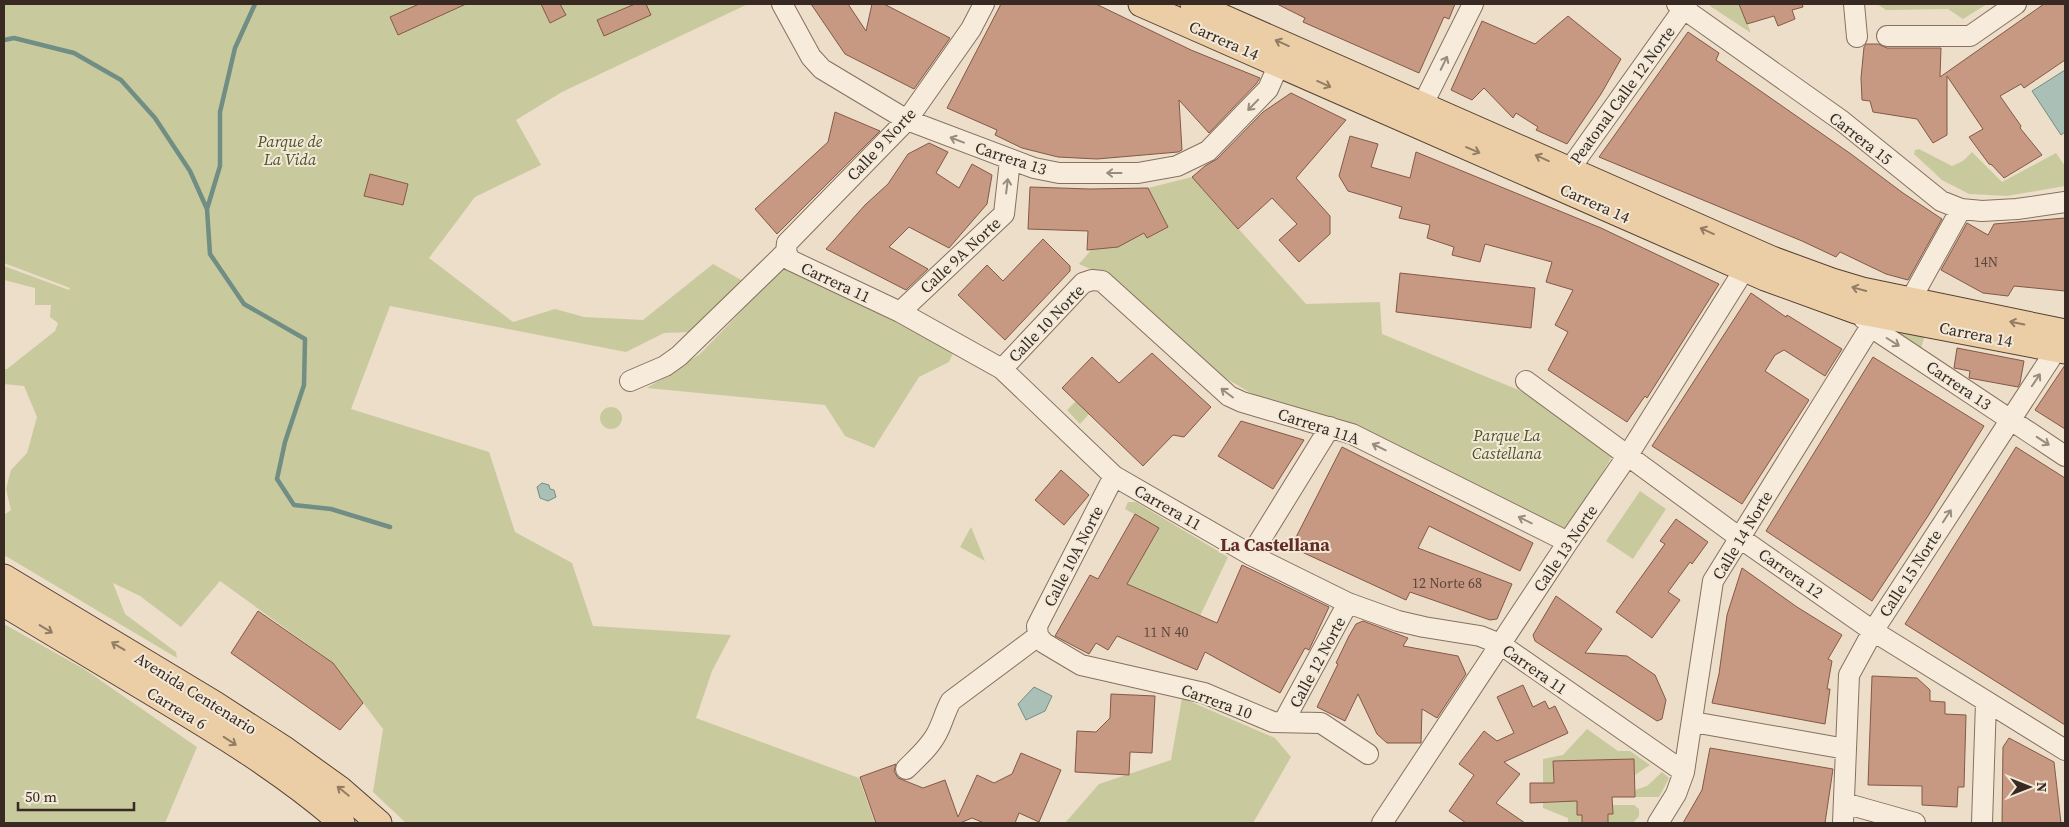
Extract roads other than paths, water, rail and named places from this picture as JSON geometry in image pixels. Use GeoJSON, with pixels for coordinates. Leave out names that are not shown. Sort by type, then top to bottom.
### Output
{"type":"FeatureCollection","features":[{"type":"Feature","properties":{"kind":"main road","name":"Carrera 14"},"geometry":{"type":"LineString","coordinates":[[1141,4],[1193,9],[1422,106],[1772,259],[1832,281],[2062,344]]}},
{"type":"Feature","properties":{"kind":"main road","name":"Carrera 14"},"geometry":{"type":"LineString","coordinates":[[1193,9],[1279,64],[1744,270],[1864,318],[2062,344]]}},
{"type":"Feature","properties":{"kind":"main road","name":"Avenida Centenario"},"geometry":{"type":"LineString","coordinates":[[4,577],[215,704],[283,748],[340,789],[379,823]]}},
{"type":"Feature","properties":{"kind":"main road","name":"Carrera 6"},"geometry":{"type":"LineString","coordinates":[[4,604],[201,722],[263,762],[320,804],[342,823]]}},
{"type":"Feature","properties":{"kind":"street","name":"Carrera 13"},"geometry":{"type":"LineString","coordinates":[[782,4],[811,57],[822,69],[907,120],[1010,160],[1034,168],[1059,173],[1138,173],[1178,166],[1208,151],[1268,90],[1279,64]]}},
{"type":"Feature","properties":{"kind":"street","name":"Calle 9 Norte"},"geometry":{"type":"LineString","coordinates":[[630,381],[664,366],[679,356],[786,252],[787,243],[907,120],[971,29],[984,4]]}},
{"type":"Feature","properties":{"kind":"street"},"geometry":{"type":"LineString","coordinates":[[1422,106],[1473,4]]}},
{"type":"Feature","properties":{"kind":"street"},"geometry":{"type":"LineString","coordinates":[[1854,4],[1856,37]]}},
{"type":"Feature","properties":{"kind":"street"},"geometry":{"type":"LineString","coordinates":[[1887,36],[1970,36],[2016,4]]}},
{"type":"Feature","properties":{"kind":"street","name":"Peatonal Calle 12 Norte"},"geometry":{"type":"LineString","coordinates":[[1569,170],[1681,9]]}},
{"type":"Feature","properties":{"kind":"street","name":"Carrera 15"},"geometry":{"type":"LineString","coordinates":[[1681,9],[1842,122],[1941,201],[1961,209],[1982,211],[2017,210],[2065,202]]}},
{"type":"Feature","properties":{"kind":"street","name":"Calle 9A Norte"},"geometry":{"type":"LineString","coordinates":[[900,312],[1004,214],[1010,160]]}},
{"type":"Feature","properties":{"kind":"street"},"geometry":{"type":"LineString","coordinates":[[1910,301],[1961,209]]}},
{"type":"Feature","properties":{"kind":"street","name":"Carrera 11"},"geometry":{"type":"LineString","coordinates":[[786,252],[790,260],[900,312],[1002,369],[1114,476],[1251,555],[1348,603],[1398,621],[1480,636],[1500,644],[1684,772]]}},
{"type":"Feature","properties":{"kind":"street","name":"Calle 13 Norte"},"geometry":{"type":"LineString","coordinates":[[1382,823],[1568,542],[1628,455],[1744,270]]}},
{"type":"Feature","properties":{"kind":"street","name":"Calle 10 Norte"},"geometry":{"type":"LineString","coordinates":[[1002,369],[1082,282],[1092,280]]}},
{"type":"Feature","properties":{"kind":"street","name":"Carrera 11A"},"geometry":{"type":"LineString","coordinates":[[1092,280],[1102,282],[1229,396],[1242,402],[1352,434],[1568,542]]}},
{"type":"Feature","properties":{"kind":"street","name":"Carrera 13"},"geometry":{"type":"LineString","coordinates":[[1864,318],[2065,456]]}},
{"type":"Feature","properties":{"kind":"street","name":"Calle 14 Norte"},"geometry":{"type":"LineString","coordinates":[[1658,823],[1676,794],[1684,772],[1713,581],[1740,538],[1864,318]]}},
{"type":"Feature","properties":{"kind":"street","name":"Calle 15 Norte"},"geometry":{"type":"LineString","coordinates":[[1843,823],[1849,675],[1873,631],[2010,419],[2062,344]]}},
{"type":"Feature","properties":{"kind":"street","name":"Carrera 12"},"geometry":{"type":"LineString","coordinates":[[1526,381],[1740,538],[1873,631],[2065,750]]}},
{"type":"Feature","properties":{"kind":"street"},"geometry":{"type":"LineString","coordinates":[[1251,555],[1330,427]]}},
{"type":"Feature","properties":{"kind":"street","name":"Calle 10A Norte"},"geometry":{"type":"LineString","coordinates":[[1038,636],[1037,626],[1044,593],[1114,476]]}},
{"type":"Feature","properties":{"kind":"street","name":"Calle 12 Norte"},"geometry":{"type":"LineString","coordinates":[[1284,721],[1348,603]]}},
{"type":"Feature","properties":{"kind":"street"},"geometry":{"type":"LineString","coordinates":[[906,769],[937,734],[945,710],[951,701],[1038,636]]}},
{"type":"Feature","properties":{"kind":"street","name":"Carrera 10"},"geometry":{"type":"LineString","coordinates":[[1038,636],[1044,643],[1081,665],[1204,693],[1273,722],[1322,723],[1368,754]]}},
{"type":"Feature","properties":{"kind":"street"},"geometry":{"type":"LineString","coordinates":[[1982,823],[1986,702]]}},
{"type":"Feature","properties":{"kind":"street"},"geometry":{"type":"LineString","coordinates":[[1693,722],[1846,749]]}},
{"type":"Feature","properties":{"kind":"street"},"geometry":{"type":"LineString","coordinates":[[1844,803],[1915,823]]}},
{"type":"Feature","properties":{"kind":"waterway"},"geometry":{"type":"LineString","coordinates":[[207,209],[220,166],[220,112],[235,48],[255,4]]}},
{"type":"Feature","properties":{"kind":"waterway"},"geometry":{"type":"LineString","coordinates":[[4,40],[14,38],[74,53],[121,80],[155,118],[190,171],[207,209],[210,254],[244,304],[305,339],[304,385],[285,442],[277,479],[294,505],[331,509],[390,527]]}},
{"type":"Feature","properties":{"kind":"district","name":"La Castellana"},"geometry":{"type":"Point","coordinates":[1275,545]}},
{"type":"Feature","properties":{"kind":"park label","name":"Parque de La Vida"},"geometry":{"type":"Point","coordinates":[290,150]}},
{"type":"Feature","properties":{"kind":"park label","name":"Parque La Castellana"},"geometry":{"type":"Point","coordinates":[1507,444]}}]}
